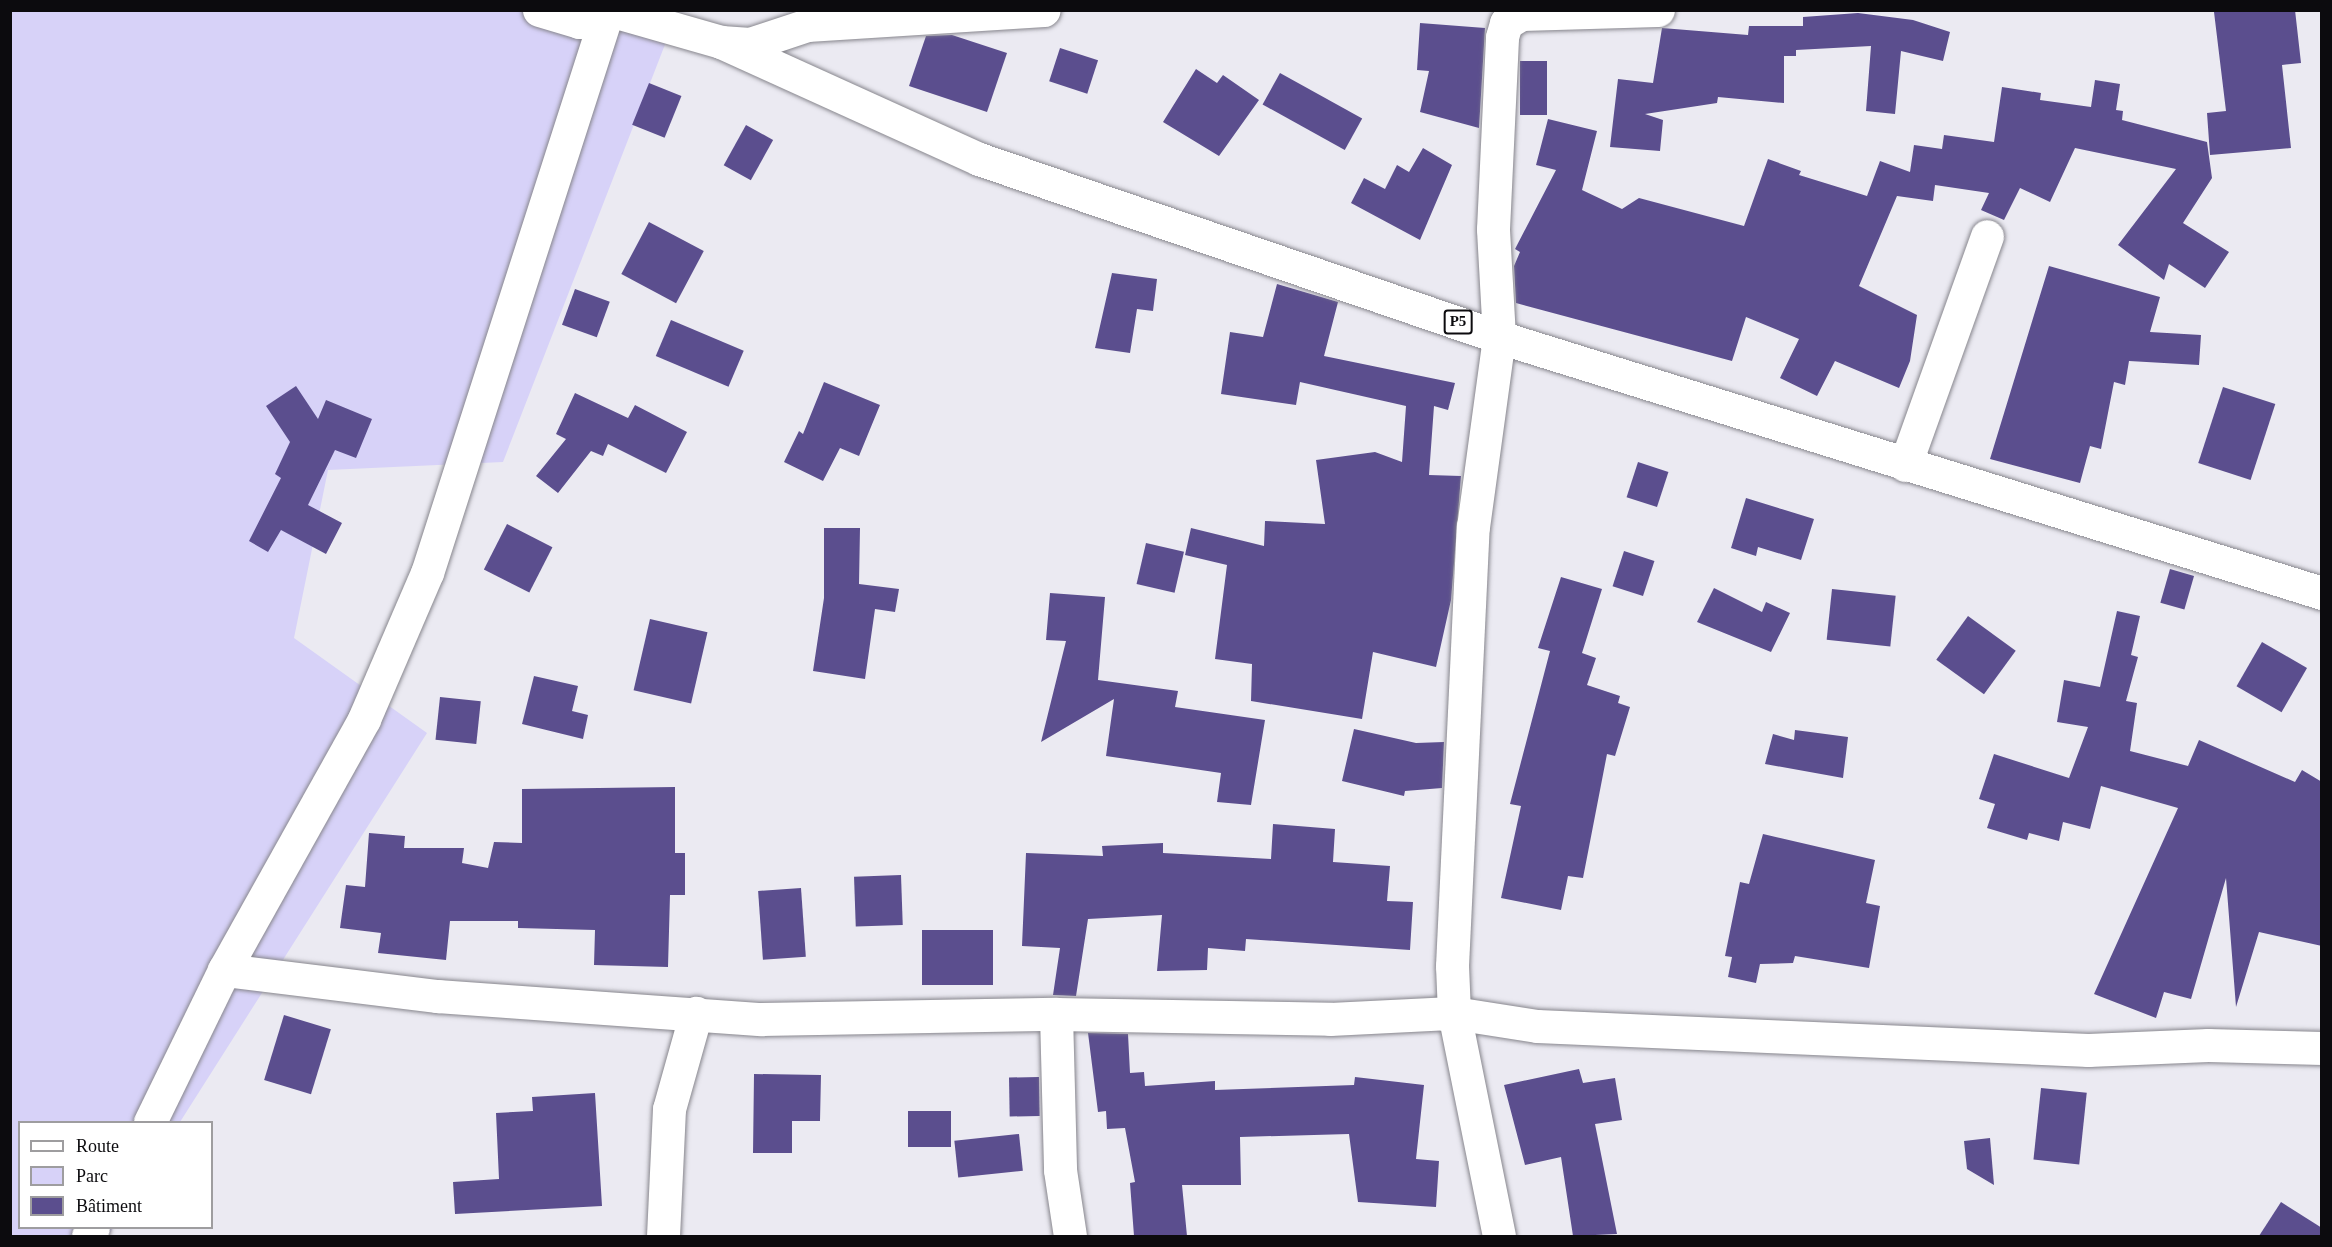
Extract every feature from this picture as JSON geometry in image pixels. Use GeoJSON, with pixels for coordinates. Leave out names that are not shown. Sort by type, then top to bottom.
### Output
{"type":"FeatureCollection","features":[{"type":"Feature","properties":{"kind":"street"},"geometry":{"type":"LineString","coordinates":[[539,10],[579,22],[609,10]]}},
{"type":"Feature","properties":{"kind":"street"},"geometry":{"type":"LineString","coordinates":[[150,1121],[224,970],[364,719],[427,573],[609,10]]}},
{"type":"Feature","properties":{"kind":"street","name":"P5"},"geometry":{"type":"LineString","coordinates":[[609,10],[721,42],[979,159],[1499,337],[2322,593]]}},
{"type":"Feature","properties":{"kind":"street"},"geometry":{"type":"LineString","coordinates":[[721,42],[750,44],[807,25],[1044,10]]}},
{"type":"Feature","properties":{"kind":"street"},"geometry":{"type":"LineString","coordinates":[[1499,1236],[1454,1013],[1473,527],[1499,337],[1493,229],[1506,23],[1521,14],[1658,10]]}},
{"type":"Feature","properties":{"kind":"street"},"geometry":{"type":"LineString","coordinates":[[1905,465],[1987,236]]}},
{"type":"Feature","properties":{"kind":"street"},"geometry":{"type":"LineString","coordinates":[[224,970],[427,995],[761,1019],[1056,1014],[1330,1019],[1454,1013],[1537,1026],[1948,1044],[2322,1048]]}},
{"type":"Feature","properties":{"kind":"street"},"geometry":{"type":"LineString","coordinates":[[663,1236],[669,1109],[696,1013]]}},
{"type":"Feature","properties":{"kind":"street"},"geometry":{"type":"LineString","coordinates":[[1056,1014],[1059,1170],[1070,1236]]}},
{"type":"Feature","properties":{"kind":"green space"},"geometry":{"type":"Polygon","coordinates":[[[10,11],[678,11],[503,462],[328,470],[294,638],[427,733],[181,1121],[18,1121],[18,1229],[112,1229],[108,1236],[11,1236],[10,11]]]}},
{"type":"Feature","properties":{"kind":"building"},"geometry":{"type":"Polygon","coordinates":[[[2295,10],[2301,63],[2282,65],[2291,148],[2210,155],[2207,113],[2226,111],[2214,12],[2295,10]]]}},
{"type":"Feature","properties":{"kind":"building"},"geometry":{"type":"Polygon","coordinates":[[[1858,13],[1913,20],[1950,32],[1943,61],[1901,51],[1895,114],[1866,111],[1871,46],[1796,50],[1796,56],[1784,56],[1784,103],[1718,97],[1717,103],[1645,114],[1663,120],[1660,151],[1610,147],[1618,79],[1653,83],[1662,28],[1748,35],[1749,26],[1803,26],[1803,17],[1858,13]]]}},
{"type":"Feature","properties":{"kind":"building"},"geometry":{"type":"Polygon","coordinates":[[[1420,23],[1485,28],[1479,128],[1420,112],[1429,71],[1417,70],[1420,23]]]}},
{"type":"Feature","properties":{"kind":"building"},"geometry":{"type":"Polygon","coordinates":[[[952,35],[1007,53],[987,112],[909,86],[926,36],[952,35]]]}},
{"type":"Feature","properties":{"kind":"building"},"geometry":{"type":"Polygon","coordinates":[[[1060,48],[1098,60],[1087,94],[1049,81],[1060,48]]]}},
{"type":"Feature","properties":{"kind":"building"},"geometry":{"type":"Polygon","coordinates":[[[1520,61],[1547,61],[1547,115],[1520,115],[1520,61]]]}},
{"type":"Feature","properties":{"kind":"building"},"geometry":{"type":"Polygon","coordinates":[[[1196,69],[1217,83],[1223,75],[1259,100],[1219,156],[1163,122],[1196,69]]]}},
{"type":"Feature","properties":{"kind":"building"},"geometry":{"type":"Polygon","coordinates":[[[1280,73],[1362,119],[1345,150],[1263,104],[1280,73]]]}},
{"type":"Feature","properties":{"kind":"building"},"geometry":{"type":"Polygon","coordinates":[[[2095,80],[2120,84],[2116,110],[2123,111],[2122,120],[2207,142],[2212,178],[2183,223],[2229,252],[2205,288],[2169,264],[2164,280],[2118,245],[2176,169],[2075,148],[2050,202],[2020,188],[2004,220],[1981,210],[1989,193],[1935,185],[1933,201],[1897,196],[1859,286],[1917,315],[1910,361],[1899,388],[1835,361],[1817,396],[1780,378],[1799,339],[1746,317],[1732,361],[1516,303],[1514,266],[1520,252],[1515,249],[1556,170],[1536,165],[1548,119],[1597,131],[1582,190],[1622,209],[1639,198],[1744,226],[1768,159],[1801,171],[1799,175],[1867,196],[1880,161],[1910,172],[1914,145],[1942,149],[1944,135],[1994,142],[2002,87],[2041,93],[2040,100],[2091,107],[2095,80]]]}},
{"type":"Feature","properties":{"kind":"building"},"geometry":{"type":"Polygon","coordinates":[[[649,83],[681,96],[665,138],[632,125],[649,83]]]}},
{"type":"Feature","properties":{"kind":"building"},"geometry":{"type":"Polygon","coordinates":[[[746,125],[773,140],[751,180],[724,165],[746,125]]]}},
{"type":"Feature","properties":{"kind":"building"},"geometry":{"type":"Polygon","coordinates":[[[1423,148],[1452,165],[1420,240],[1351,203],[1364,178],[1385,189],[1397,165],[1409,172],[1423,148]]]}},
{"type":"Feature","properties":{"kind":"building"},"geometry":{"type":"Polygon","coordinates":[[[649,222],[704,251],[676,303],[621,274],[649,222]]]}},
{"type":"Feature","properties":{"kind":"building"},"geometry":{"type":"Polygon","coordinates":[[[2049,266],[2160,297],[2150,332],[2201,335],[2199,365],[2129,361],[2125,385],[2114,382],[2101,449],[2090,446],[2080,483],[1990,459],[2049,266]]]}},
{"type":"Feature","properties":{"kind":"building"},"geometry":{"type":"Polygon","coordinates":[[[1112,273],[1157,279],[1153,311],[1137,309],[1130,353],[1095,348],[1112,273]]]}},
{"type":"Feature","properties":{"kind":"building"},"geometry":{"type":"Polygon","coordinates":[[[1277,284],[1338,302],[1324,356],[1455,383],[1448,410],[1434,406],[1429,475],[1461,476],[1451,600],[1436,667],[1373,652],[1362,719],[1251,701],[1252,664],[1215,659],[1227,565],[1185,555],[1191,528],[1264,546],[1265,521],[1325,524],[1316,460],[1375,452],[1402,462],[1406,406],[1300,382],[1296,405],[1221,394],[1230,332],[1263,337],[1277,284]]]}},
{"type":"Feature","properties":{"kind":"building"},"geometry":{"type":"Polygon","coordinates":[[[575,289],[610,302],[597,337],[562,325],[575,289]]]}},
{"type":"Feature","properties":{"kind":"building"},"geometry":{"type":"Polygon","coordinates":[[[671,320],[744,351],[728,387],[656,356],[671,320]]]}},
{"type":"Feature","properties":{"kind":"building"},"geometry":{"type":"Polygon","coordinates":[[[824,382],[880,405],[859,456],[840,448],[823,481],[784,462],[799,431],[803,434],[824,382]]]}},
{"type":"Feature","properties":{"kind":"building"},"geometry":{"type":"Polygon","coordinates":[[[296,386],[318,419],[326,400],[372,419],[356,458],[335,450],[308,505],[342,523],[326,554],[281,530],[268,552],[249,541],[281,478],[275,474],[290,442],[266,406],[296,386]]]}},
{"type":"Feature","properties":{"kind":"building"},"geometry":{"type":"Polygon","coordinates":[[[2223,387],[2275,404],[2251,480],[2198,463],[2223,387]]]}},
{"type":"Feature","properties":{"kind":"building"},"geometry":{"type":"Polygon","coordinates":[[[575,393],[628,418],[635,405],[687,432],[666,473],[608,444],[603,456],[591,451],[558,493],[536,476],[566,439],[556,434],[575,393]]]}},
{"type":"Feature","properties":{"kind":"building"},"geometry":{"type":"Polygon","coordinates":[[[1638,462],[1668,472],[1657,507],[1627,497],[1638,462]]]}},
{"type":"Feature","properties":{"kind":"building"},"geometry":{"type":"Polygon","coordinates":[[[1746,498],[1814,519],[1801,560],[1758,547],[1756,556],[1731,548],[1746,498]]]}},
{"type":"Feature","properties":{"kind":"building"},"geometry":{"type":"Polygon","coordinates":[[[507,524],[552,547],[529,593],[484,569],[507,524]]]}},
{"type":"Feature","properties":{"kind":"building"},"geometry":{"type":"Polygon","coordinates":[[[824,528],[860,528],[859,584],[899,589],[895,612],[875,609],[865,679],[813,671],[824,598],[824,528]]]}},
{"type":"Feature","properties":{"kind":"building"},"geometry":{"type":"Polygon","coordinates":[[[1146,543],[1184,552],[1175,593],[1137,584],[1146,543]]]}},
{"type":"Feature","properties":{"kind":"building"},"geometry":{"type":"Polygon","coordinates":[[[1624,551],[1654,561],[1643,596],[1613,586],[1624,551]]]}},
{"type":"Feature","properties":{"kind":"building"},"geometry":{"type":"Polygon","coordinates":[[[2170,569],[2194,576],[2184,610],[2160,603],[2170,569]]]}},
{"type":"Feature","properties":{"kind":"building"},"geometry":{"type":"Polygon","coordinates":[[[1561,577],[1602,589],[1582,653],[1596,658],[1587,685],[1620,696],[1618,703],[1630,707],[1615,756],[1607,754],[1583,878],[1568,876],[1561,910],[1501,898],[1521,806],[1510,804],[1550,651],[1538,648],[1561,577]]]}},
{"type":"Feature","properties":{"kind":"building"},"geometry":{"type":"Polygon","coordinates":[[[1714,588],[1762,612],[1766,602],[1790,613],[1771,652],[1697,622],[1714,588]]]}},
{"type":"Feature","properties":{"kind":"building"},"geometry":{"type":"Polygon","coordinates":[[[1832,589],[1896,596],[1890,646],[1827,640],[1832,589]]]}},
{"type":"Feature","properties":{"kind":"building"},"geometry":{"type":"Polygon","coordinates":[[[1050,593],[1105,597],[1098,680],[1178,691],[1175,707],[1265,720],[1251,805],[1217,802],[1221,773],[1106,756],[1114,699],[1041,742],[1066,641],[1046,640],[1050,593]]]}},
{"type":"Feature","properties":{"kind":"building"},"geometry":{"type":"Polygon","coordinates":[[[2117,611],[2140,616],[2131,655],[2138,657],[2126,701],[2137,703],[2130,751],[2188,766],[2199,740],[2295,782],[2302,770],[2322,782],[2322,946],[2259,932],[2236,1007],[2226,878],[2191,999],[2164,992],[2156,1018],[2094,994],[2178,808],[2101,786],[2090,829],[2063,822],[2059,841],[2029,833],[2027,840],[1987,828],[1995,804],[1979,799],[1994,754],[2069,778],[2088,727],[2057,722],[2064,680],[2100,687],[2117,611]]]}},
{"type":"Feature","properties":{"kind":"building"},"geometry":{"type":"Polygon","coordinates":[[[1968,616],[2016,651],[1984,694],[1936,660],[1968,616]]]}},
{"type":"Feature","properties":{"kind":"building"},"geometry":{"type":"Polygon","coordinates":[[[650,619],[707,632],[691,703],[634,690],[650,619]]]}},
{"type":"Feature","properties":{"kind":"building"},"geometry":{"type":"Polygon","coordinates":[[[2262,642],[2307,668],[2282,712],[2236,686],[2262,642]]]}},
{"type":"Feature","properties":{"kind":"building"},"geometry":{"type":"Polygon","coordinates":[[[534,676],[578,686],[572,711],[588,715],[583,739],[522,724],[534,676]]]}},
{"type":"Feature","properties":{"kind":"building"},"geometry":{"type":"Polygon","coordinates":[[[440,697],[481,701],[476,744],[436,740],[440,697]]]}},
{"type":"Feature","properties":{"kind":"building"},"geometry":{"type":"Polygon","coordinates":[[[1354,729],[1416,743],[1444,742],[1442,788],[1405,791],[1404,796],[1342,781],[1354,729]]]}},
{"type":"Feature","properties":{"kind":"building"},"geometry":{"type":"Polygon","coordinates":[[[1795,730],[1848,737],[1843,778],[1765,764],[1773,734],[1794,740],[1795,730]]]}},
{"type":"Feature","properties":{"kind":"building"},"geometry":{"type":"Polygon","coordinates":[[[675,787],[675,853],[685,853],[685,895],[670,895],[668,967],[594,965],[595,930],[518,928],[518,921],[450,921],[446,960],[378,953],[381,933],[340,928],[346,885],[365,887],[369,833],[405,836],[404,848],[464,848],[462,863],[488,868],[494,842],[522,843],[522,789],[675,787]]]}},
{"type":"Feature","properties":{"kind":"building"},"geometry":{"type":"Polygon","coordinates":[[[1273,824],[1335,829],[1333,862],[1390,866],[1387,901],[1413,902],[1410,950],[1246,939],[1245,951],[1208,948],[1207,970],[1157,971],[1162,915],[1088,919],[1076,996],[1053,995],[1060,948],[1022,946],[1026,853],[1103,856],[1102,846],[1163,843],[1163,853],[1271,859],[1273,824]]]}},
{"type":"Feature","properties":{"kind":"building"},"geometry":{"type":"Polygon","coordinates":[[[1763,834],[1875,860],[1866,903],[1880,906],[1869,968],[1795,956],[1793,963],[1760,964],[1756,983],[1728,977],[1732,957],[1725,956],[1740,882],[1749,884],[1763,834]]]}},
{"type":"Feature","properties":{"kind":"building"},"geometry":{"type":"Polygon","coordinates":[[[901,875],[903,925],[856,927],[854,877],[901,875]]]}},
{"type":"Feature","properties":{"kind":"building"},"geometry":{"type":"Polygon","coordinates":[[[801,888],[806,957],[763,960],[758,891],[801,888]]]}},
{"type":"Feature","properties":{"kind":"building"},"geometry":{"type":"Polygon","coordinates":[[[922,930],[993,930],[993,985],[922,985],[922,930]]]}},
{"type":"Feature","properties":{"kind":"building"},"geometry":{"type":"Polygon","coordinates":[[[284,1015],[331,1029],[311,1094],[264,1080],[284,1015]]]}},
{"type":"Feature","properties":{"kind":"building"},"geometry":{"type":"Polygon","coordinates":[[[1088,1033],[1128,1034],[1130,1073],[1144,1072],[1145,1086],[1215,1081],[1215,1090],[1354,1085],[1355,1077],[1424,1085],[1416,1159],[1439,1161],[1436,1207],[1358,1202],[1349,1134],[1240,1137],[1241,1185],[1182,1185],[1187,1236],[1134,1236],[1130,1183],[1135,1182],[1125,1128],[1107,1129],[1106,1111],[1098,1112],[1088,1033]]]}},
{"type":"Feature","properties":{"kind":"building"},"geometry":{"type":"Polygon","coordinates":[[[1579,1069],[1583,1083],[1615,1078],[1622,1120],[1595,1124],[1617,1234],[1573,1236],[1561,1157],[1525,1165],[1504,1085],[1579,1069]]]}},
{"type":"Feature","properties":{"kind":"building"},"geometry":{"type":"Polygon","coordinates":[[[754,1074],[821,1075],[820,1121],[792,1121],[792,1153],[753,1153],[754,1074]]]}},
{"type":"Feature","properties":{"kind":"building"},"geometry":{"type":"Polygon","coordinates":[[[1039,1077],[1040,1116],[1010,1117],[1009,1078],[1039,1077]]]}},
{"type":"Feature","properties":{"kind":"building"},"geometry":{"type":"Polygon","coordinates":[[[2041,1088],[2087,1093],[2079,1164],[2033,1160],[2041,1088]]]}},
{"type":"Feature","properties":{"kind":"building"},"geometry":{"type":"Polygon","coordinates":[[[595,1093],[602,1206],[455,1214],[453,1182],[499,1179],[496,1113],[533,1111],[532,1097],[595,1093]]]}},
{"type":"Feature","properties":{"kind":"building"},"geometry":{"type":"Polygon","coordinates":[[[908,1111],[951,1111],[951,1147],[908,1147],[908,1111]]]}},
{"type":"Feature","properties":{"kind":"building"},"geometry":{"type":"Polygon","coordinates":[[[1019,1134],[1023,1171],[958,1178],[954,1141],[1019,1134]]]}},
{"type":"Feature","properties":{"kind":"building"},"geometry":{"type":"Polygon","coordinates":[[[1990,1138],[1994,1185],[1967,1169],[1964,1141],[1990,1138]]]}},
{"type":"Feature","properties":{"kind":"building"},"geometry":{"type":"Polygon","coordinates":[[[2281,1202],[2322,1228],[2322,1236],[2259,1236],[2281,1202]]]}}]}
